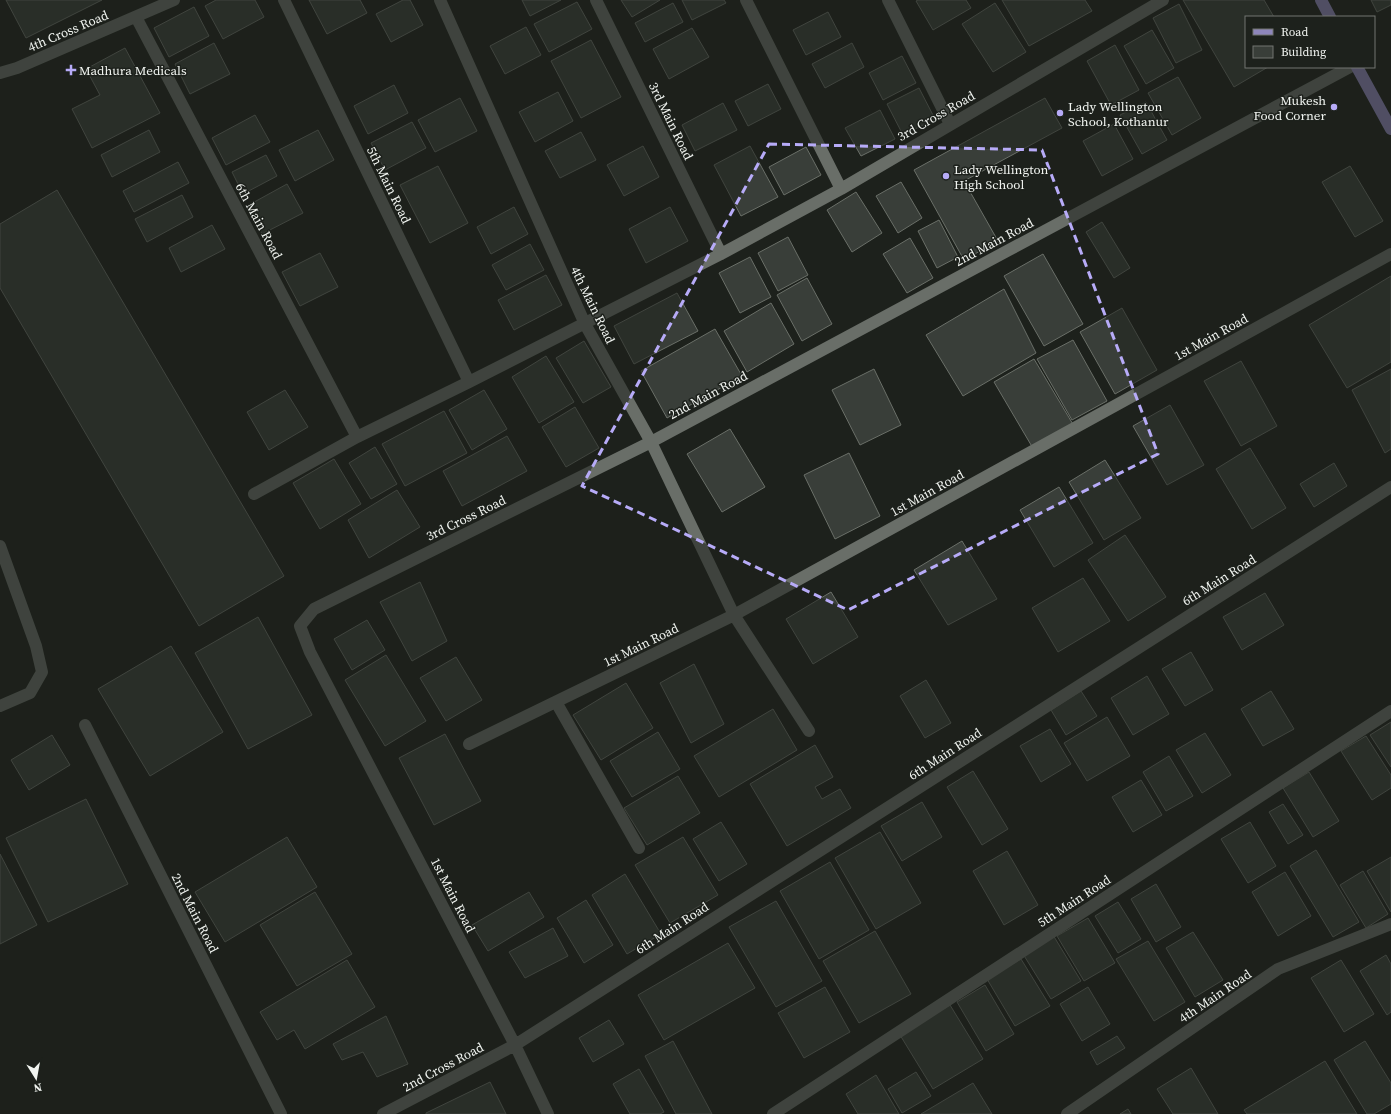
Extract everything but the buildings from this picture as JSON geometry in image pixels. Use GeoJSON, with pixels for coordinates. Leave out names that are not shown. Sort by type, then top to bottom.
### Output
{"type":"FeatureCollection","features":[{"type":"Feature","properties":{"kind":"main road"},"geometry":{"type":"LineString","coordinates":[[1321,0],[1329,16]]}},
{"type":"Feature","properties":{"kind":"main road"},"geometry":{"type":"LineString","coordinates":[[1358,68],[1391,129]]}},
{"type":"Feature","properties":{"kind":"street","name":"4th Cross Road"},"geometry":{"type":"LineString","coordinates":[[0,73],[17,68],[174,0]]}},
{"type":"Feature","properties":{"kind":"street","name":"5th Main Road"},"geometry":{"type":"LineString","coordinates":[[284,0],[469,382]]}},
{"type":"Feature","properties":{"kind":"street","name":"4th Main Road"},"geometry":{"type":"LineString","coordinates":[[440,0],[585,324],[651,442],[734,615],[809,730]]}},
{"type":"Feature","properties":{"kind":"street","name":"3rd Main Road"},"geometry":{"type":"LineString","coordinates":[[596,0],[721,254]]}},
{"type":"Feature","properties":{"kind":"street"},"geometry":{"type":"LineString","coordinates":[[746,0],[840,189]]}},
{"type":"Feature","properties":{"kind":"street"},"geometry":{"type":"LineString","coordinates":[[888,0],[950,124]]}},
{"type":"Feature","properties":{"kind":"street","name":"3rd Cross Road"},"geometry":{"type":"LineString","coordinates":[[254,494],[357,437],[585,324],[721,254],[840,189],[1163,0]]}},
{"type":"Feature","properties":{"kind":"street","name":"6th Main Road"},"geometry":{"type":"LineString","coordinates":[[136,17],[357,437]]}},
{"type":"Feature","properties":{"kind":"street","name":"2nd Main Road"},"geometry":{"type":"LineString","coordinates":[[651,442],[1348,68]]}},
{"type":"Feature","properties":{"kind":"street","name":"1st Main Road"},"geometry":{"type":"LineString","coordinates":[[469,744],[734,615],[1391,254]]}},
{"type":"Feature","properties":{"kind":"street","name":"3rd Cross Road"},"geometry":{"type":"LineString","coordinates":[[300,626],[314,609],[651,442]]}},
{"type":"Feature","properties":{"kind":"street","name":"6th Main Road"},"geometry":{"type":"LineString","coordinates":[[515,1045],[1391,487]]}},
{"type":"Feature","properties":{"kind":"street"},"geometry":{"type":"LineString","coordinates":[[0,546],[36,646],[42,672],[30,694],[0,706]]}},
{"type":"Feature","properties":{"kind":"street","name":"1st Main Road"},"geometry":{"type":"LineString","coordinates":[[300,626],[310,652],[515,1045],[548,1114]]}},
{"type":"Feature","properties":{"kind":"street"},"geometry":{"type":"LineString","coordinates":[[556,702],[639,848]]}},
{"type":"Feature","properties":{"kind":"street","name":"5th Main Road"},"geometry":{"type":"LineString","coordinates":[[773,1114],[1391,711]]}},
{"type":"Feature","properties":{"kind":"street","name":"2nd Main Road"},"geometry":{"type":"LineString","coordinates":[[85,724],[280,1114]]}},
{"type":"Feature","properties":{"kind":"street","name":"4th Main Road"},"geometry":{"type":"LineString","coordinates":[[1067,1114],[1278,969],[1391,924]]}},
{"type":"Feature","properties":{"kind":"street","name":"2nd Cross Road"},"geometry":{"type":"LineString","coordinates":[[383,1114],[515,1045]]}},
{"type":"Feature","properties":{"kind":"highlighted area"},"geometry":{"type":"Polygon","coordinates":[[[769,144],[1042,150],[1158,454],[848,610],[582,486],[769,144]]]}},
{"type":"Feature","properties":{"kind":"place","name":"Madhura Medicals"},"geometry":{"type":"Point","coordinates":[71,70]}},
{"type":"Feature","properties":{"kind":"place","name":"Mukesh Food Corner"},"geometry":{"type":"Point","coordinates":[1334,107]}},
{"type":"Feature","properties":{"kind":"place","name":"Lady Wellington School, Kothanur"},"geometry":{"type":"Point","coordinates":[1060,113]}},
{"type":"Feature","properties":{"kind":"place","name":"Lady Wellington High School"},"geometry":{"type":"Point","coordinates":[946,176]}}]}
